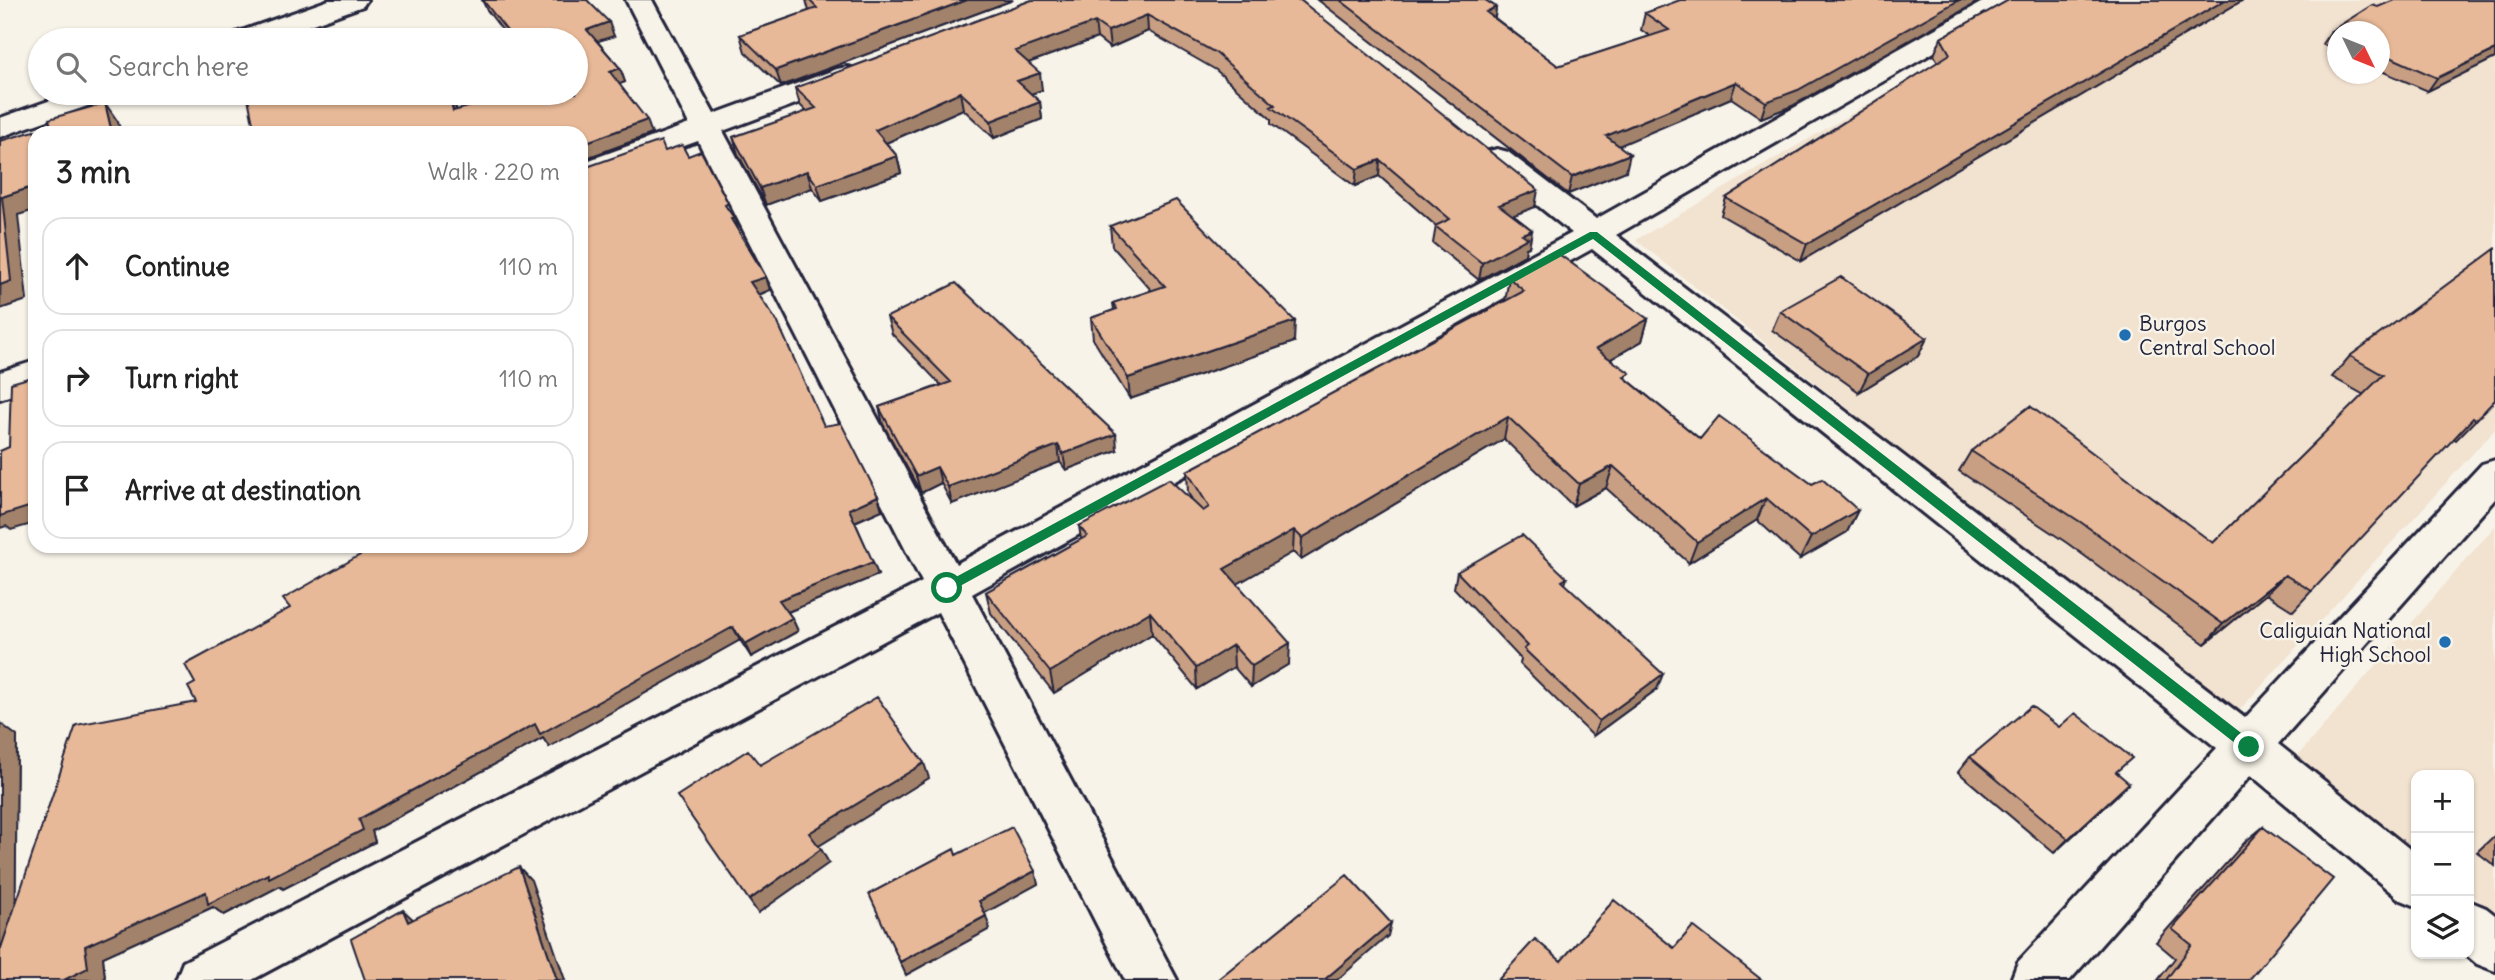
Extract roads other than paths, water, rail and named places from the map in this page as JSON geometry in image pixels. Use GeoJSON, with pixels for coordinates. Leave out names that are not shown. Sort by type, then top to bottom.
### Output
{"type":"FeatureCollection","features":[{"type":"Feature","properties":{"kind":"street"},"geometry":{"type":"LineString","coordinates":[[276,28],[354,0]]}},
{"type":"Feature","properties":{"kind":"street"},"geometry":{"type":"LineString","coordinates":[[639,0],[1152,980]]}},
{"type":"Feature","properties":{"kind":"street"},"geometry":{"type":"LineString","coordinates":[[201,980],[947,588],[1594,234],[1999,1]]}},
{"type":"Feature","properties":{"kind":"street"},"geometry":{"type":"LineString","coordinates":[[588,171],[876,64]]}},
{"type":"Feature","properties":{"kind":"street"},"geometry":{"type":"LineString","coordinates":[[0,128],[64,105]]}},
{"type":"Feature","properties":{"kind":"street"},"geometry":{"type":"LineString","coordinates":[[1466,134],[2249,747],[2411,879]]}},
{"type":"Feature","properties":{"kind":"street"},"geometry":{"type":"LineString","coordinates":[[0,386],[28,376]]}},
{"type":"Feature","properties":{"kind":"street"},"geometry":{"type":"LineString","coordinates":[[2036,980],[2495,474]]}},
{"type":"Feature","properties":{"kind":"street"},"geometry":{"type":"LineString","coordinates":[[2474,929],[2495,947]]}},
{"type":"Feature","properties":{"kind":"place","name":"Burgos Central School"},"geometry":{"type":"Point","coordinates":[2125,335]}},
{"type":"Feature","properties":{"kind":"place","name":"Caliguian National High School"},"geometry":{"type":"Point","coordinates":[2445,642]}}]}
